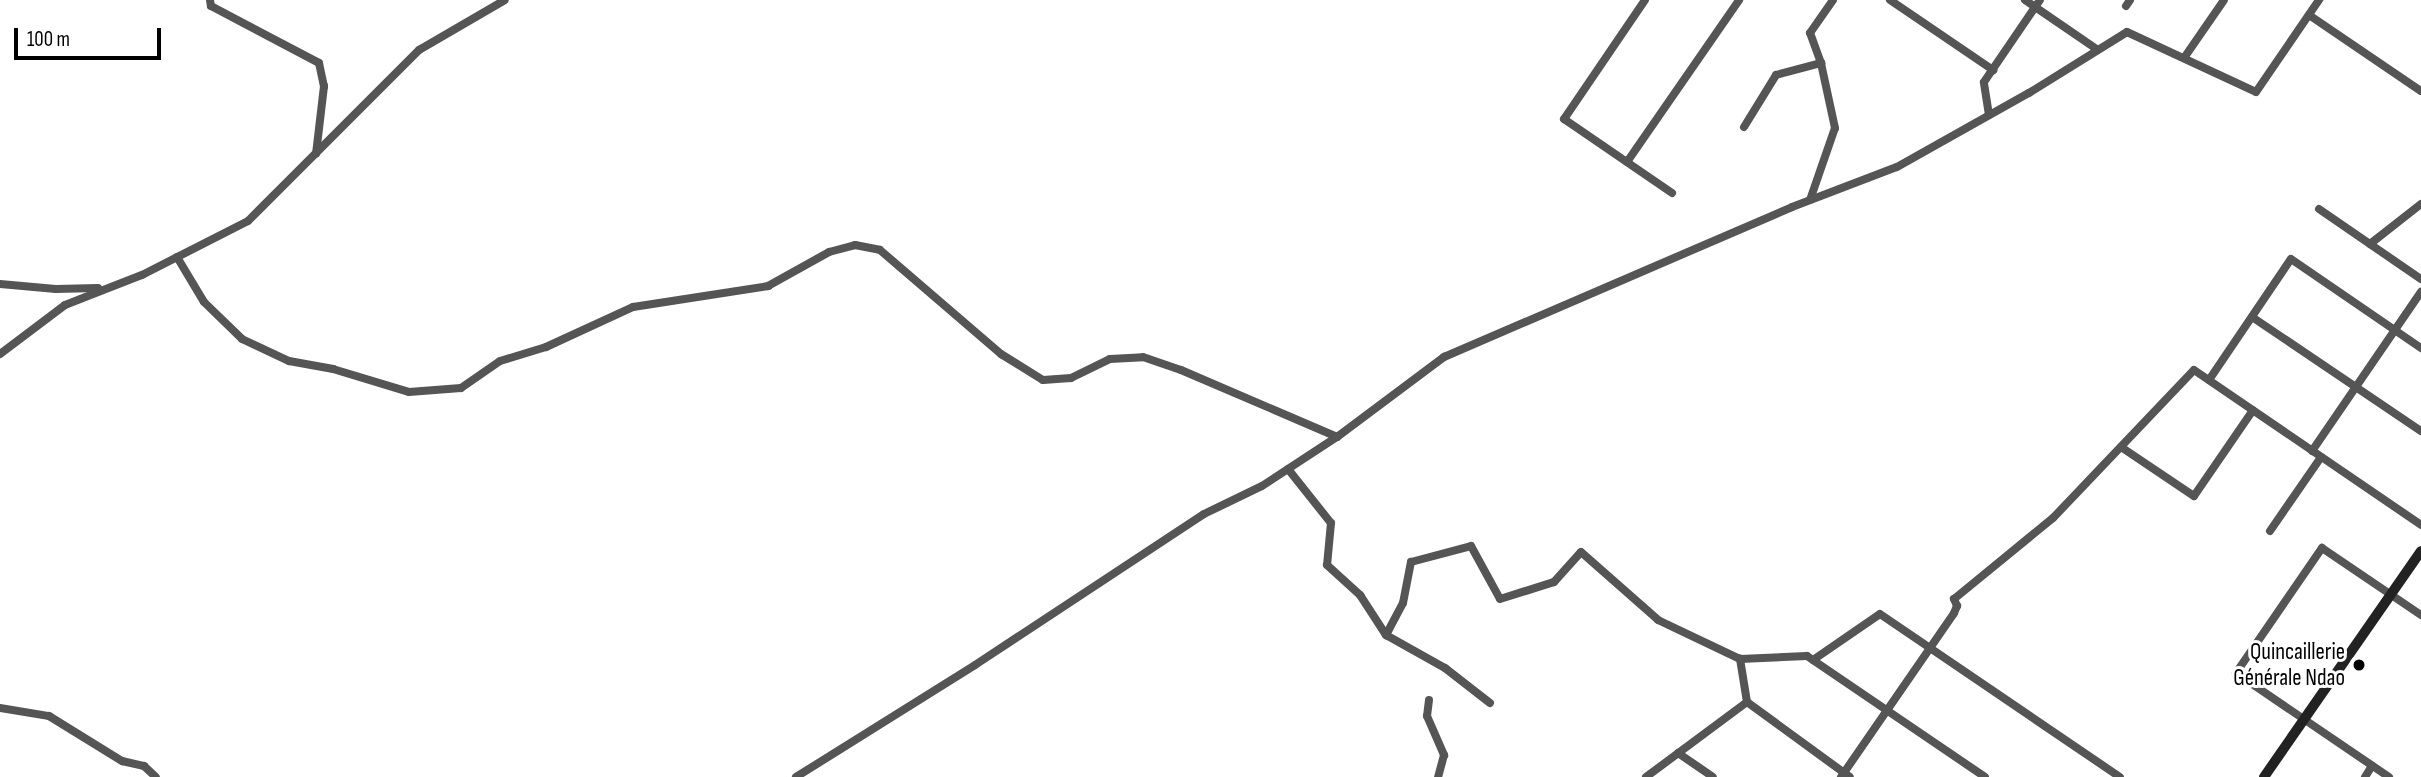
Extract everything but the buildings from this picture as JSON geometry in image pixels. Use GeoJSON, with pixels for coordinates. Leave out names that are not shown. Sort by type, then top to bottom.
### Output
{"type":"FeatureCollection","features":[{"type":"Feature","properties":{"kind":"street"},"geometry":{"type":"LineString","coordinates":[[211,0],[211,6],[319,62],[324,86],[316,154]]}},
{"type":"Feature","properties":{"kind":"street"},"geometry":{"type":"LineString","coordinates":[[0,355],[65,305],[101,288],[142,275],[248,221],[419,50],[505,0]]}},
{"type":"Feature","properties":{"kind":"street"},"geometry":{"type":"LineString","coordinates":[[1645,0],[1564,119],[1672,193]]}},
{"type":"Feature","properties":{"kind":"street"},"geometry":{"type":"LineString","coordinates":[[1627,163],[1739,0]]}},
{"type":"Feature","properties":{"kind":"street"},"geometry":{"type":"LineString","coordinates":[[1810,200],[1835,128],[1821,63],[1810,33],[1833,0]]}},
{"type":"Feature","properties":{"kind":"street"},"geometry":{"type":"LineString","coordinates":[[1890,0],[1993,70]]}},
{"type":"Feature","properties":{"kind":"street"},"geometry":{"type":"LineString","coordinates":[[2025,0],[2038,4],[2098,50]]}},
{"type":"Feature","properties":{"kind":"street"},"geometry":{"type":"LineString","coordinates":[[2184,58],[2224,0]]}},
{"type":"Feature","properties":{"kind":"street"},"geometry":{"type":"LineString","coordinates":[[796,777],[975,666],[1204,514],[1262,486],[1337,437],[1444,358],[1810,200],[1897,167],[2127,32],[2256,92],[2319,0]]}},
{"type":"Feature","properties":{"kind":"street"},"geometry":{"type":"LineString","coordinates":[[1989,115],[1984,82],[2038,4]]}},
{"type":"Feature","properties":{"kind":"street"},"geometry":{"type":"LineString","coordinates":[[2309,15],[2421,91]]}},
{"type":"Feature","properties":{"kind":"street"},"geometry":{"type":"LineString","coordinates":[[1744,127],[1776,75],[1821,63]]}},
{"type":"Feature","properties":{"kind":"street"},"geometry":{"type":"LineString","coordinates":[[2370,244],[2421,204]]}},
{"type":"Feature","properties":{"kind":"street"},"geometry":{"type":"LineString","coordinates":[[2319,209],[2421,279]]}},
{"type":"Feature","properties":{"kind":"street"},"geometry":{"type":"LineString","coordinates":[[177,257],[204,302],[242,339],[289,361],[333,369],[409,392],[461,388],[500,361],[546,347],[633,307],[768,286],[829,252],[855,245],[880,250],[1001,354],[1043,380],[1071,378],[1110,359],[1143,357],[1181,370],[1337,437]]}},
{"type":"Feature","properties":{"kind":"street"},"geometry":{"type":"LineString","coordinates":[[2209,380],[2291,259],[2421,348]]}},
{"type":"Feature","properties":{"kind":"street"},"geometry":{"type":"LineString","coordinates":[[0,284],[56,289],[101,288]]}},
{"type":"Feature","properties":{"kind":"street"},"geometry":{"type":"LineString","coordinates":[[2312,451],[2421,292]]}},
{"type":"Feature","properties":{"kind":"street"},"geometry":{"type":"LineString","coordinates":[[2252,317],[2421,432]]}},
{"type":"Feature","properties":{"kind":"street"},"geometry":{"type":"LineString","coordinates":[[1740,659],[1747,702],[1845,776],[1954,613],[1954,598],[2053,518],[2194,370],[2421,525]]}},
{"type":"Feature","properties":{"kind":"street"},"geometry":{"type":"LineString","coordinates":[[2122,447],[2194,496],[2253,410]]}},
{"type":"Feature","properties":{"kind":"street"},"geometry":{"type":"LineString","coordinates":[[2270,531],[2321,457]]}},
{"type":"Feature","properties":{"kind":"street"},"geometry":{"type":"LineString","coordinates":[[1288,469],[1331,523],[1327,565],[1360,595],[1386,635],[1445,668],[1490,703]]}},
{"type":"Feature","properties":{"kind":"street"},"geometry":{"type":"LineString","coordinates":[[1386,635],[1403,603],[1411,562],[1471,546],[1500,599],[1554,582],[1581,552],[1658,620],[1740,659],[1807,656],[1984,777]]}},
{"type":"Feature","properties":{"kind":"street"},"geometry":{"type":"LineString","coordinates":[[2389,777],[2236,673],[2322,548],[2421,615]]}},
{"type":"Feature","properties":{"kind":"street"},"geometry":{"type":"LineString","coordinates":[[2264,777],[2421,551]]}},
{"type":"Feature","properties":{"kind":"street"},"geometry":{"type":"LineString","coordinates":[[1812,660],[1880,614],[2120,777]]}},
{"type":"Feature","properties":{"kind":"street"},"geometry":{"type":"LineString","coordinates":[[1429,700],[1427,716],[1444,755],[1438,777]]}},
{"type":"Feature","properties":{"kind":"street"},"geometry":{"type":"LineString","coordinates":[[1646,777],[1747,702]]}},
{"type":"Feature","properties":{"kind":"street"},"geometry":{"type":"LineString","coordinates":[[0,708],[49,716],[122,761],[144,766],[156,777]]}},
{"type":"Feature","properties":{"kind":"street"},"geometry":{"type":"LineString","coordinates":[[1678,753],[1713,777]]}},
{"type":"Feature","properties":{"kind":"street"},"geometry":{"type":"LineString","coordinates":[[2365,777],[2372,766]]}},
{"type":"Feature","properties":{"kind":"place","name":"Quincaillerie Générale Ndao"},"geometry":{"type":"Point","coordinates":[2359,665]}}]}
